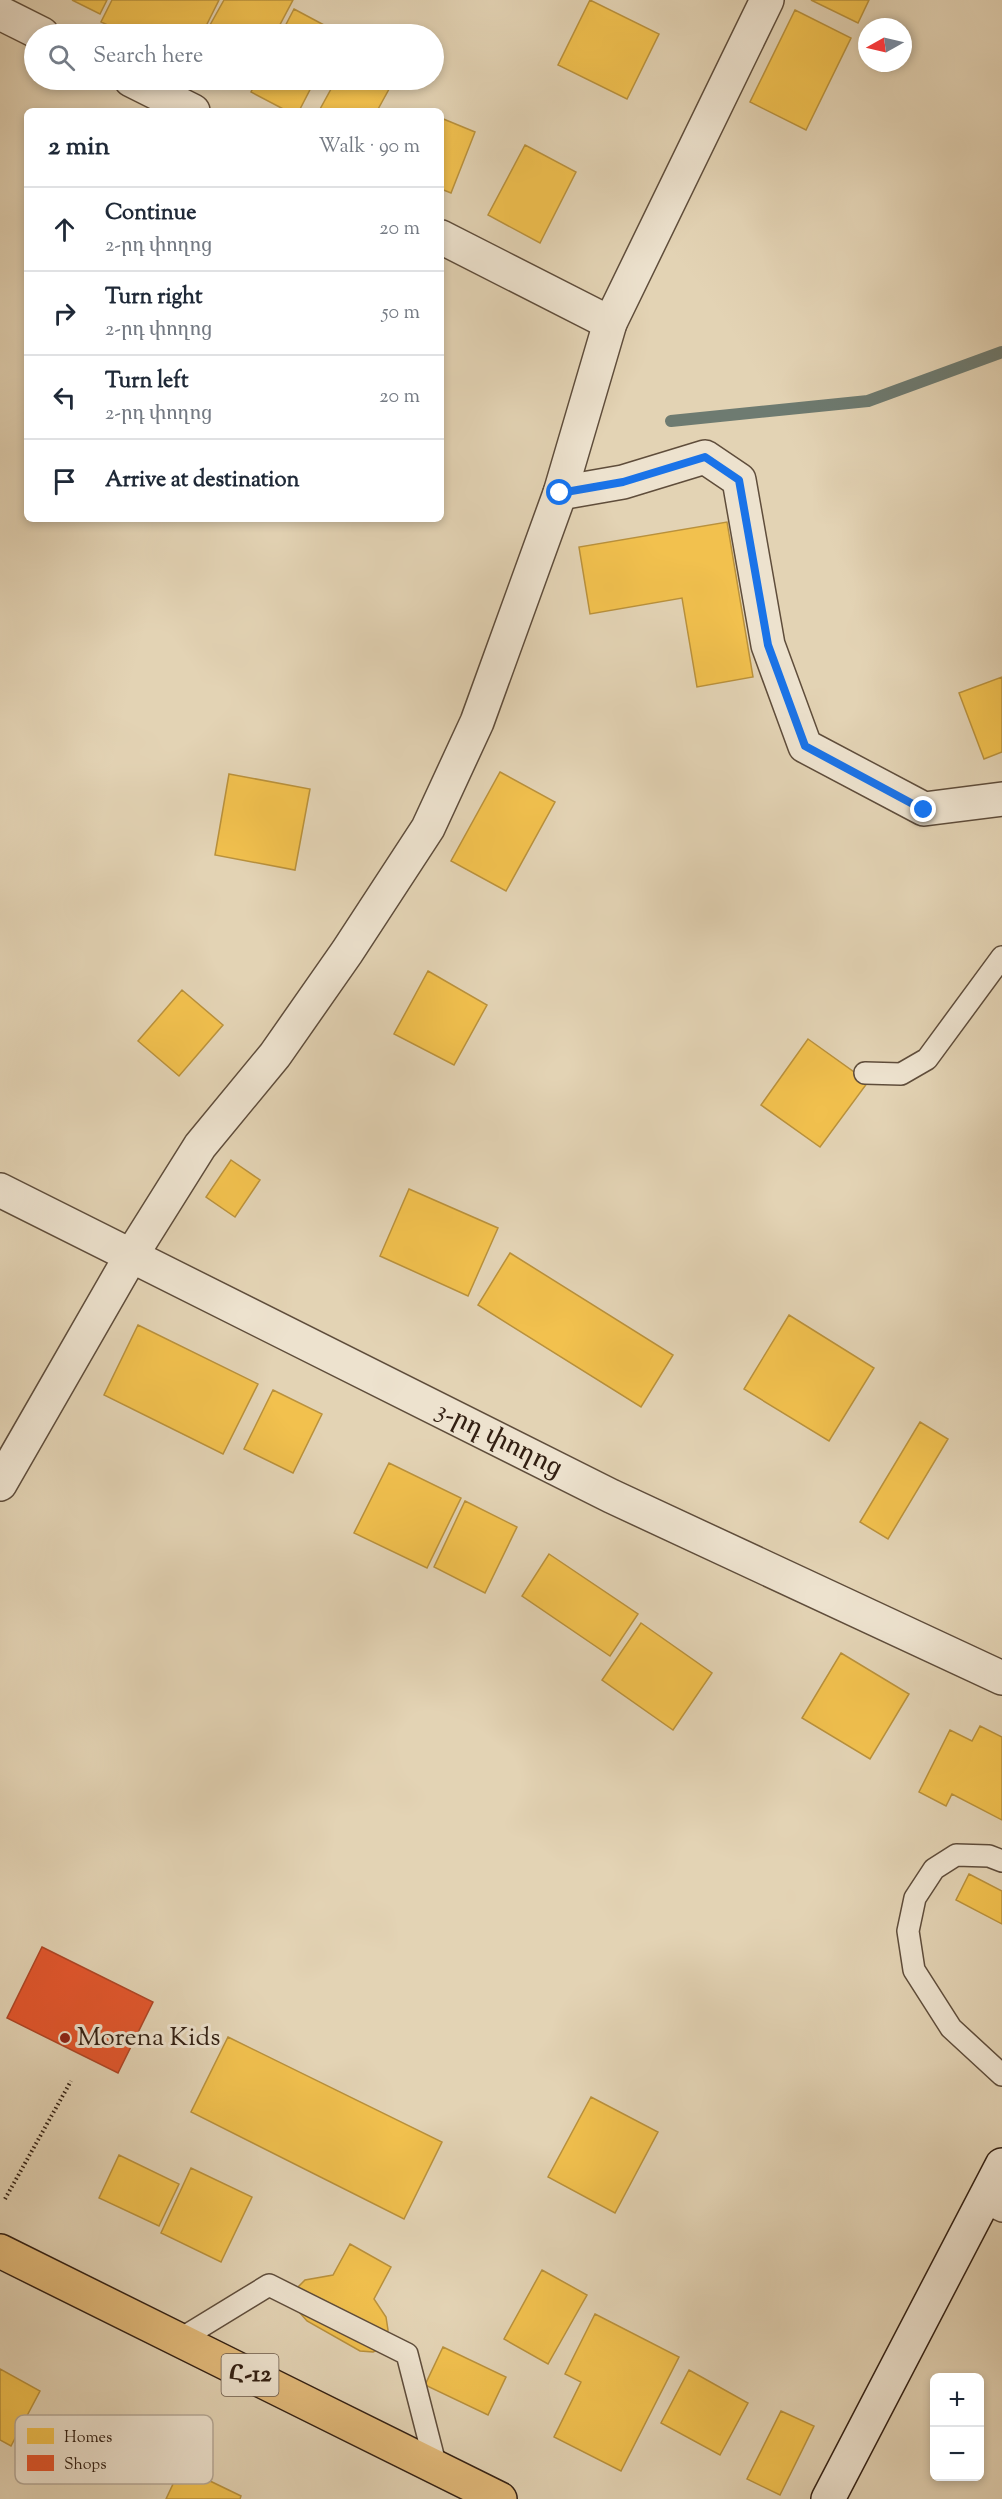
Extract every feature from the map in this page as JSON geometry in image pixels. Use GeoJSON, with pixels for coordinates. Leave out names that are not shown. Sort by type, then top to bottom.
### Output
{"type":"FeatureCollection","features":[{"type":"Feature","properties":{"kind":"main road","name":"Հ-12"},"geometry":{"type":"LineString","coordinates":[[0,2251],[500,2499]]}},
{"type":"Feature","properties":{"kind":"street"},"geometry":{"type":"LineString","coordinates":[[0,1484],[131,1256],[200,1146],[275,1055],[428,828],[477,722],[560,493],[610,323],[766,0]]}},
{"type":"Feature","properties":{"kind":"street"},"geometry":{"type":"LineString","coordinates":[[0,13],[24,25]]}},
{"type":"Feature","properties":{"kind":"street"},"geometry":{"type":"LineString","coordinates":[[151,90],[187,108]]}},
{"type":"Feature","properties":{"kind":"street"},"geometry":{"type":"LineString","coordinates":[[444,239],[610,323]]}},
{"type":"Feature","properties":{"kind":"street"},"geometry":{"type":"LineString","coordinates":[[560,493],[623,482],[705,457],[739,480],[768,645],[805,746],[924,810],[1002,799]]}},
{"type":"Feature","properties":{"kind":"street","name":"3-րդ փողոց"},"geometry":{"type":"LineString","coordinates":[[0,1190],[611,1496],[1002,1678]]}},
{"type":"Feature","properties":{"kind":"street"},"geometry":{"type":"LineString","coordinates":[[828,2499],[992,2207],[1002,2165]]}},
{"type":"Feature","properties":{"kind":"lane"},"geometry":{"type":"LineString","coordinates":[[865,1073],[901,1074],[927,1059],[1002,957]]}},
{"type":"Feature","properties":{"kind":"lane"},"geometry":{"type":"LineString","coordinates":[[1002,1861],[989,1856],[956,1855],[934,1869],[915,1898],[908,1931],[914,1970],[951,2028],[1002,2075]]}},
{"type":"Feature","properties":{"kind":"lane"},"geometry":{"type":"LineString","coordinates":[[179,2340],[269,2285],[280,2290],[407,2354],[436,2467]]}},
{"type":"Feature","properties":{"kind":"path"},"geometry":{"type":"LineString","coordinates":[[5,2199],[71,2082]]}},
{"type":"Feature","properties":{"kind":"building: Homes"},"geometry":{"type":"Polygon","coordinates":[[[72,0],[107,0],[100,14],[72,0]]]}},
{"type":"Feature","properties":{"kind":"building: Homes"},"geometry":{"type":"Polygon","coordinates":[[[112,0],[219,0],[207,24],[105,24],[101,22],[112,0]]]}},
{"type":"Feature","properties":{"kind":"building: Homes"},"geometry":{"type":"Polygon","coordinates":[[[224,0],[293,0],[280,24],[211,24],[224,0]]]}},
{"type":"Feature","properties":{"kind":"building: Homes"},"geometry":{"type":"Polygon","coordinates":[[[590,0],[659,34],[627,99],[558,65],[590,0]]]}},
{"type":"Feature","properties":{"kind":"building: Homes"},"geometry":{"type":"Polygon","coordinates":[[[811,0],[869,0],[860,18],[858,18],[858,23],[811,0]]]}},
{"type":"Feature","properties":{"kind":"building: Homes"},"geometry":{"type":"Polygon","coordinates":[[[294,9],[322,24],[286,24],[294,9]]]}},
{"type":"Feature","properties":{"kind":"building: Homes"},"geometry":{"type":"Polygon","coordinates":[[[795,10],[851,38],[806,130],[750,102],[795,10]]]}},
{"type":"Feature","properties":{"kind":"building: Homes"},"geometry":{"type":"Polygon","coordinates":[[[252,90],[310,90],[301,108],[281,108],[251,92],[252,90]]]}},
{"type":"Feature","properties":{"kind":"building: Homes"},"geometry":{"type":"Polygon","coordinates":[[[331,90],[389,90],[379,108],[321,108],[331,90]]]}},
{"type":"Feature","properties":{"kind":"building: Homes"},"geometry":{"type":"Polygon","coordinates":[[[444,119],[475,132],[451,193],[444,190],[444,119]]]}},
{"type":"Feature","properties":{"kind":"building: Homes"},"geometry":{"type":"Polygon","coordinates":[[[525,145],[576,172],[540,243],[488,215],[525,145]]]}},
{"type":"Feature","properties":{"kind":"building: Homes"},"geometry":{"type":"Polygon","coordinates":[[[727,522],[753,677],[697,687],[682,598],[590,614],[579,547],[727,522]]]}},
{"type":"Feature","properties":{"kind":"building: Homes"},"geometry":{"type":"Polygon","coordinates":[[[1002,677],[1002,752],[984,759],[959,693],[1002,677]]]}},
{"type":"Feature","properties":{"kind":"building: Homes"},"geometry":{"type":"Polygon","coordinates":[[[500,772],[555,802],[506,891],[451,861],[500,772]]]}},
{"type":"Feature","properties":{"kind":"building: Homes"},"geometry":{"type":"Polygon","coordinates":[[[229,774],[310,789],[295,870],[215,855],[229,774]]]}},
{"type":"Feature","properties":{"kind":"building: Homes"},"geometry":{"type":"Polygon","coordinates":[[[428,971],[487,1005],[454,1065],[394,1034],[428,971]]]}},
{"type":"Feature","properties":{"kind":"building: Homes"},"geometry":{"type":"Polygon","coordinates":[[[182,990],[223,1025],[179,1076],[138,1041],[182,990]]]}},
{"type":"Feature","properties":{"kind":"building: Homes"},"geometry":{"type":"Polygon","coordinates":[[[808,1039],[868,1082],[820,1147],[761,1105],[808,1039]]]}},
{"type":"Feature","properties":{"kind":"building: Homes"},"geometry":{"type":"Polygon","coordinates":[[[231,1160],[260,1180],[235,1217],[206,1197],[231,1160]]]}},
{"type":"Feature","properties":{"kind":"building: Homes"},"geometry":{"type":"Polygon","coordinates":[[[409,1189],[498,1228],[468,1296],[380,1256],[409,1189]]]}},
{"type":"Feature","properties":{"kind":"building: Homes"},"geometry":{"type":"Polygon","coordinates":[[[510,1253],[673,1355],[641,1407],[478,1305],[510,1253]]]}},
{"type":"Feature","properties":{"kind":"building: Homes"},"geometry":{"type":"Polygon","coordinates":[[[789,1315],[874,1368],[829,1441],[744,1389],[789,1315]]]}},
{"type":"Feature","properties":{"kind":"building: Homes"},"geometry":{"type":"Polygon","coordinates":[[[138,1325],[258,1384],[223,1454],[104,1395],[138,1325]]]}},
{"type":"Feature","properties":{"kind":"building: Homes"},"geometry":{"type":"Polygon","coordinates":[[[273,1390],[322,1414],[293,1473],[244,1449],[273,1390]]]}},
{"type":"Feature","properties":{"kind":"building: Homes"},"geometry":{"type":"Polygon","coordinates":[[[920,1422],[948,1439],[888,1539],[860,1522],[920,1422]]]}},
{"type":"Feature","properties":{"kind":"building: Homes"},"geometry":{"type":"Polygon","coordinates":[[[389,1463],[461,1498],[427,1568],[354,1533],[389,1463]]]}},
{"type":"Feature","properties":{"kind":"building: Homes"},"geometry":{"type":"Polygon","coordinates":[[[465,1501],[517,1527],[485,1593],[434,1567],[465,1501]]]}},
{"type":"Feature","properties":{"kind":"building: Homes"},"geometry":{"type":"Polygon","coordinates":[[[549,1554],[638,1614],[610,1656],[522,1596],[549,1554]]]}},
{"type":"Feature","properties":{"kind":"building: Homes"},"geometry":{"type":"Polygon","coordinates":[[[641,1623],[712,1673],[673,1730],[602,1680],[641,1623]]]}},
{"type":"Feature","properties":{"kind":"building: Homes"},"geometry":{"type":"Polygon","coordinates":[[[841,1653],[909,1694],[870,1759],[802,1718],[841,1653]]]}},
{"type":"Feature","properties":{"kind":"building: Homes"},"geometry":{"type":"Polygon","coordinates":[[[980,1726],[1002,1737],[1002,1820],[952,1794],[946,1806],[919,1792],[950,1730],[972,1741],[980,1726]]]}},
{"type":"Feature","properties":{"kind":"building: Homes"},"geometry":{"type":"Polygon","coordinates":[[[969,1874],[1002,1891],[1002,1924],[956,1900],[969,1874]]]}},
{"type":"Feature","properties":{"kind":"building: Homes"},"geometry":{"type":"Polygon","coordinates":[[[228,2037],[442,2142],[404,2219],[191,2112],[228,2037]]]}},
{"type":"Feature","properties":{"kind":"building: Homes"},"geometry":{"type":"Polygon","coordinates":[[[591,2097],[658,2132],[615,2213],[548,2177],[591,2097]]]}},
{"type":"Feature","properties":{"kind":"building: Homes"},"geometry":{"type":"Polygon","coordinates":[[[119,2155],[179,2184],[159,2226],[99,2198],[119,2155]]]}},
{"type":"Feature","properties":{"kind":"building: Homes"},"geometry":{"type":"Polygon","coordinates":[[[191,2168],[252,2197],[221,2262],[161,2233],[191,2168]]]}},
{"type":"Feature","properties":{"kind":"building: Homes"},"geometry":{"type":"Polygon","coordinates":[[[350,2244],[391,2267],[374,2299],[386,2317],[388,2330],[386,2340],[378,2350],[373,2352],[360,2351],[307,2321],[299,2312],[297,2288],[305,2280],[333,2275],[350,2244]]]}},
{"type":"Feature","properties":{"kind":"building: Homes"},"geometry":{"type":"Polygon","coordinates":[[[542,2270],[587,2295],[548,2364],[504,2339],[542,2270]]]}},
{"type":"Feature","properties":{"kind":"building: Homes"},"geometry":{"type":"Polygon","coordinates":[[[595,2314],[679,2357],[621,2471],[554,2437],[581,2382],[565,2374],[595,2314]]]}},
{"type":"Feature","properties":{"kind":"building: Homes"},"geometry":{"type":"Polygon","coordinates":[[[443,2347],[506,2377],[488,2415],[425,2385],[443,2347]]]}},
{"type":"Feature","properties":{"kind":"building: Homes"},"geometry":{"type":"Polygon","coordinates":[[[0,2369],[40,2391],[27,2415],[15,2415],[15,2438],[11,2446],[0,2440],[0,2369]]]}},
{"type":"Feature","properties":{"kind":"building: Homes"},"geometry":{"type":"Polygon","coordinates":[[[689,2370],[748,2403],[720,2455],[661,2423],[689,2370]]]}},
{"type":"Feature","properties":{"kind":"building: Homes"},"geometry":{"type":"Polygon","coordinates":[[[781,2411],[814,2426],[780,2495],[747,2479],[781,2411]]]}},
{"type":"Feature","properties":{"kind":"building: Homes"},"geometry":{"type":"Polygon","coordinates":[[[213,2482],[241,2496],[240,2499],[166,2499],[173,2484],[213,2482]]]}},
{"type":"Feature","properties":{"kind":"building: Shops"},"geometry":{"type":"Polygon","coordinates":[[[42,1947],[153,2002],[118,2073],[7,2018],[42,1947]]]}},
{"type":"Feature","properties":{"kind":"waterway"},"geometry":{"type":"LineString","coordinates":[[671,421],[868,401],[1002,352]]}},
{"type":"Feature","properties":{"kind":"place","name":"Morena Kids"},"geometry":{"type":"Point","coordinates":[65,2038]}},
{"type":"Feature","properties":{"kind":"route"},"geometry":{"type":"LineString","coordinates":[[560,493],[623,482],[705,457],[739,480],[768,645],[805,746],[924,810]]}}]}
